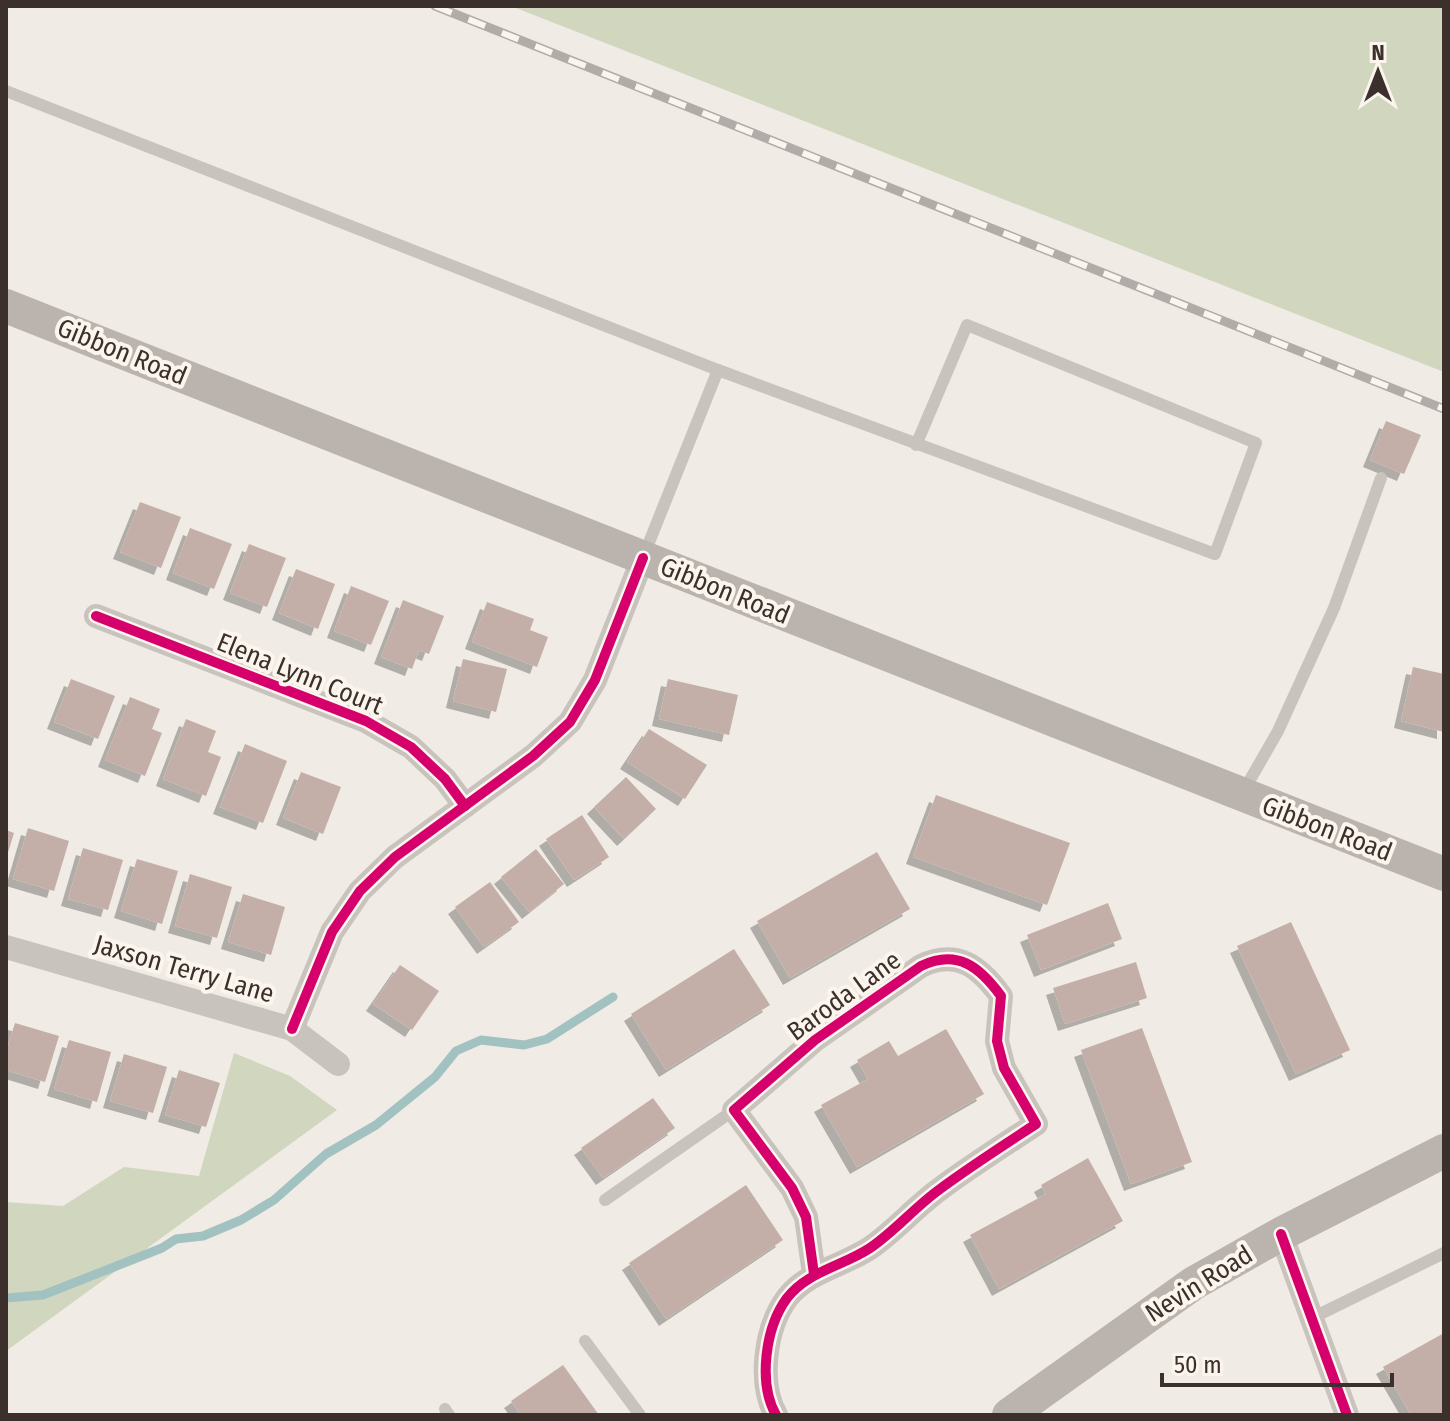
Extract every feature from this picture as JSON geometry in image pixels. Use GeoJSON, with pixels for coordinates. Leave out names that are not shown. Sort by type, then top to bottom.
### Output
{"type":"FeatureCollection","features":[{"type":"Feature","properties":{"kind":"main road","name":"Gibbon Road"},"geometry":{"type":"LineString","coordinates":[[6,306],[1444,874]]}},
{"type":"Feature","properties":{"kind":"main road","name":"Nevin Road"},"geometry":{"type":"LineString","coordinates":[[1009,1415],[1194,1283],[1281,1234],[1444,1151]]}},
{"type":"Feature","properties":{"kind":"street"},"geometry":{"type":"LineString","coordinates":[[292,1029],[332,932],[360,891],[395,857],[533,756],[570,722],[595,680],[643,558]]}},
{"type":"Feature","properties":{"kind":"street","name":"Elena Lynn Court"},"geometry":{"type":"LineString","coordinates":[[96,616],[366,721],[411,747],[445,779],[465,806]]}},
{"type":"Feature","properties":{"kind":"street","name":"Jaxson Terry Lane"},"geometry":{"type":"LineString","coordinates":[[6,947],[292,1029],[338,1064]]}},
{"type":"Feature","properties":{"kind":"street","name":"Baroda Lane"},"geometry":{"type":"LineString","coordinates":[[734,1110],[815,1040],[921,966],[937,959],[954,958],[975,968],[1001,996],[997,1041],[1004,1068],[1036,1124],[939,1189],[872,1247],[843,1264],[814,1274],[787,1298],[774,1325],[767,1355],[766,1383],[776,1415]]}},
{"type":"Feature","properties":{"kind":"street"},"geometry":{"type":"LineString","coordinates":[[734,1110],[792,1188],[806,1217],[814,1274]]}},
{"type":"Feature","properties":{"kind":"street"},"geometry":{"type":"LineString","coordinates":[[1281,1234],[1347,1415]]}},
{"type":"Feature","properties":{"kind":"lane"},"geometry":{"type":"LineString","coordinates":[[6,91],[718,370],[916,445],[1215,554],[1256,443],[967,325],[916,445]]}},
{"type":"Feature","properties":{"kind":"lane"},"geometry":{"type":"LineString","coordinates":[[643,558],[718,370]]}},
{"type":"Feature","properties":{"kind":"lane"},"geometry":{"type":"LineString","coordinates":[[1241,795],[1278,731],[1334,608],[1381,478]]}},
{"type":"Feature","properties":{"kind":"lane"},"geometry":{"type":"LineString","coordinates":[[605,1200],[734,1110]]}},
{"type":"Feature","properties":{"kind":"lane"},"geometry":{"type":"LineString","coordinates":[[1312,1318],[1444,1253]]}},
{"type":"Feature","properties":{"kind":"lane"},"geometry":{"type":"LineString","coordinates":[[585,1341],[640,1415]]}},
{"type":"Feature","properties":{"kind":"green space"},"geometry":{"type":"Polygon","coordinates":[[[511,6],[1444,6],[1444,372],[511,6]]]}},
{"type":"Feature","properties":{"kind":"green space"},"geometry":{"type":"Polygon","coordinates":[[[234,1053],[290,1076],[337,1110],[6,1351],[6,1202],[63,1206],[124,1167],[199,1176],[234,1053]]]}},
{"type":"Feature","properties":{"kind":"building"},"geometry":{"type":"Polygon","coordinates":[[[1386,421],[1421,435],[1404,474],[1370,460],[1386,421]]]}},
{"type":"Feature","properties":{"kind":"building"},"geometry":{"type":"Polygon","coordinates":[[[140,502],[181,517],[161,568],[120,552],[140,502]]]}},
{"type":"Feature","properties":{"kind":"building"},"geometry":{"type":"Polygon","coordinates":[[[190,528],[232,544],[214,589],[173,573],[190,528]]]}},
{"type":"Feature","properties":{"kind":"building"},"geometry":{"type":"Polygon","coordinates":[[[249,544],[286,558],[267,607],[230,593],[249,544]]]}},
{"type":"Feature","properties":{"kind":"building"},"geometry":{"type":"Polygon","coordinates":[[[296,569],[335,584],[318,629],[279,613],[296,569]]]}},
{"type":"Feature","properties":{"kind":"building"},"geometry":{"type":"Polygon","coordinates":[[[351,586],[389,601],[371,645],[334,631],[351,586]]]}},
{"type":"Feature","properties":{"kind":"building"},"geometry":{"type":"Polygon","coordinates":[[[403,600],[444,616],[429,654],[419,650],[412,669],[381,657],[403,600]]]}},
{"type":"Feature","properties":{"kind":"building"},"geometry":{"type":"Polygon","coordinates":[[[487,602],[534,619],[530,630],[548,637],[537,667],[472,642],[487,602]]]}},
{"type":"Feature","properties":{"kind":"building"},"geometry":{"type":"Polygon","coordinates":[[[463,659],[507,669],[496,712],[453,701],[463,659]]]}},
{"type":"Feature","properties":{"kind":"building"},"geometry":{"type":"Polygon","coordinates":[[[1413,667],[1444,674],[1444,732],[1401,721],[1413,667]]]}},
{"type":"Feature","properties":{"kind":"building"},"geometry":{"type":"Polygon","coordinates":[[[71,679],[115,696],[98,739],[54,722],[71,679]]]}},
{"type":"Feature","properties":{"kind":"building"},"geometry":{"type":"Polygon","coordinates":[[[668,679],[738,695],[729,735],[659,719],[668,679]]]}},
{"type":"Feature","properties":{"kind":"building"},"geometry":{"type":"Polygon","coordinates":[[[130,697],[160,709],[152,729],[162,733],[145,776],[105,760],[130,697]]]}},
{"type":"Feature","properties":{"kind":"building"},"geometry":{"type":"Polygon","coordinates":[[[186,719],[216,731],[208,752],[221,757],[206,796],[163,779],[186,719]]]}},
{"type":"Feature","properties":{"kind":"building"},"geometry":{"type":"Polygon","coordinates":[[[649,729],[707,765],[685,799],[627,762],[649,729]]]}},
{"type":"Feature","properties":{"kind":"building"},"geometry":{"type":"Polygon","coordinates":[[[245,744],[287,761],[263,823],[220,807],[245,744]]]}},
{"type":"Feature","properties":{"kind":"building"},"geometry":{"type":"Polygon","coordinates":[[[301,772],[341,787],[323,834],[283,818],[301,772]]]}},
{"type":"Feature","properties":{"kind":"building"},"geometry":{"type":"Polygon","coordinates":[[[626,777],[656,809],[624,839],[594,807],[626,777]]]}},
{"type":"Feature","properties":{"kind":"building"},"geometry":{"type":"Polygon","coordinates":[[[936,795],[1070,843],[1047,905],[913,857],[936,795]]]}},
{"type":"Feature","properties":{"kind":"building"},"geometry":{"type":"Polygon","coordinates":[[[582,815],[609,857],[574,880],[546,839],[582,815]]]}},
{"type":"Feature","properties":{"kind":"building"},"geometry":{"type":"Polygon","coordinates":[[[28,828],[69,841],[54,891],[13,879],[28,828]]]}},
{"type":"Feature","properties":{"kind":"building"},"geometry":{"type":"Polygon","coordinates":[[[6,830],[14,833],[7,856],[6,856],[6,830]]]}},
{"type":"Feature","properties":{"kind":"building"},"geometry":{"type":"Polygon","coordinates":[[[83,848],[123,860],[108,910],[68,899],[83,848]]]}},
{"type":"Feature","properties":{"kind":"building"},"geometry":{"type":"Polygon","coordinates":[[[536,849],[564,884],[529,912],[501,877],[536,849]]]}},
{"type":"Feature","properties":{"kind":"building"},"geometry":{"type":"Polygon","coordinates":[[[877,852],[910,909],[790,978],[757,921],[877,852]]]}},
{"type":"Feature","properties":{"kind":"building"},"geometry":{"type":"Polygon","coordinates":[[[137,859],[178,871],[162,924],[121,911],[137,859]]]}},
{"type":"Feature","properties":{"kind":"building"},"geometry":{"type":"Polygon","coordinates":[[[190,874],[232,887],[217,938],[175,926],[190,874]]]}},
{"type":"Feature","properties":{"kind":"building"},"geometry":{"type":"Polygon","coordinates":[[[490,882],[519,922],[484,947],[455,907],[490,882]]]}},
{"type":"Feature","properties":{"kind":"building"},"geometry":{"type":"Polygon","coordinates":[[[243,894],[285,907],[271,955],[228,942],[243,894]]]}},
{"type":"Feature","properties":{"kind":"building"},"geometry":{"type":"Polygon","coordinates":[[[1108,903],[1122,939],[1041,970],[1027,935],[1108,903]]]}},
{"type":"Feature","properties":{"kind":"building"},"geometry":{"type":"Polygon","coordinates":[[[1291,922],[1350,1050],[1296,1074],[1237,946],[1291,922]]]}},
{"type":"Feature","properties":{"kind":"building"},"geometry":{"type":"Polygon","coordinates":[[[734,949],[770,1005],[666,1070],[631,1014],[734,949]]]}},
{"type":"Feature","properties":{"kind":"building"},"geometry":{"type":"Polygon","coordinates":[[[1136,962],[1147,998],[1065,1024],[1053,988],[1136,962]]]}},
{"type":"Feature","properties":{"kind":"building"},"geometry":{"type":"Polygon","coordinates":[[[400,965],[439,991],[412,1030],[373,1004],[400,965]]]}},
{"type":"Feature","properties":{"kind":"building"},"geometry":{"type":"Polygon","coordinates":[[[15,1023],[59,1036],[45,1082],[6,1070],[6,1052],[15,1023]]]}},
{"type":"Feature","properties":{"kind":"building"},"geometry":{"type":"Polygon","coordinates":[[[1142,1028],[1192,1162],[1131,1184],[1081,1050],[1142,1028]]]}},
{"type":"Feature","properties":{"kind":"building"},"geometry":{"type":"Polygon","coordinates":[[[946,1029],[984,1094],[857,1167],[821,1105],[868,1079],[857,1060],[889,1041],[898,1056],[946,1029]]]}},
{"type":"Feature","properties":{"kind":"building"},"geometry":{"type":"Polygon","coordinates":[[[69,1040],[111,1052],[97,1102],[54,1089],[69,1040]]]}},
{"type":"Feature","properties":{"kind":"building"},"geometry":{"type":"Polygon","coordinates":[[[124,1054],[167,1067],[153,1113],[110,1101],[124,1054]]]}},
{"type":"Feature","properties":{"kind":"building"},"geometry":{"type":"Polygon","coordinates":[[[179,1070],[220,1083],[206,1127],[165,1115],[179,1070]]]}},
{"type":"Feature","properties":{"kind":"building"},"geometry":{"type":"Polygon","coordinates":[[[653,1098],[675,1128],[603,1178],[581,1148],[653,1098]]]}},
{"type":"Feature","properties":{"kind":"building"},"geometry":{"type":"Polygon","coordinates":[[[1088,1158],[1123,1221],[999,1289],[970,1235],[1046,1194],[1041,1185],[1088,1158]]]}},
{"type":"Feature","properties":{"kind":"building"},"geometry":{"type":"Polygon","coordinates":[[[746,1185],[783,1240],[666,1319],[629,1263],[746,1185]]]}},
{"type":"Feature","properties":{"kind":"building"},"geometry":{"type":"Polygon","coordinates":[[[1444,1333],[1444,1415],[1411,1415],[1383,1367],[1444,1333]]]}},
{"type":"Feature","properties":{"kind":"building"},"geometry":{"type":"Polygon","coordinates":[[[563,1365],[599,1415],[521,1415],[511,1401],[563,1365]]]}},
{"type":"Feature","properties":{"kind":"waterway"},"geometry":{"type":"LineString","coordinates":[[6,1298],[43,1295],[162,1248],[176,1239],[203,1236],[241,1220],[274,1200],[326,1154],[376,1125],[435,1077],[456,1051],[481,1040],[524,1045],[547,1039],[613,997]]}},
{"type":"Feature","properties":{"kind":"railway"},"geometry":{"type":"LineString","coordinates":[[435,6],[1444,409]]}},
{"type":"Feature","properties":{"kind":"cycle path"},"geometry":{"type":"LineString","coordinates":[[292,1029],[332,932],[360,891],[395,857],[533,756],[570,722],[595,680],[643,558]]}},
{"type":"Feature","properties":{"kind":"cycle path"},"geometry":{"type":"LineString","coordinates":[[96,616],[366,721],[411,747],[445,779],[465,806]]}},
{"type":"Feature","properties":{"kind":"cycle path"},"geometry":{"type":"LineString","coordinates":[[776,1415],[767,1387],[766,1356],[779,1310],[795,1289],[815,1275],[870,1248],[940,1189],[1036,1124],[1004,1068],[997,1041],[1001,996],[984,976],[966,963],[946,959],[921,966],[815,1040],[734,1110],[792,1188],[806,1217],[814,1274]]}},
{"type":"Feature","properties":{"kind":"cycle path"},"geometry":{"type":"LineString","coordinates":[[1281,1234],[1347,1415]]}}]}
